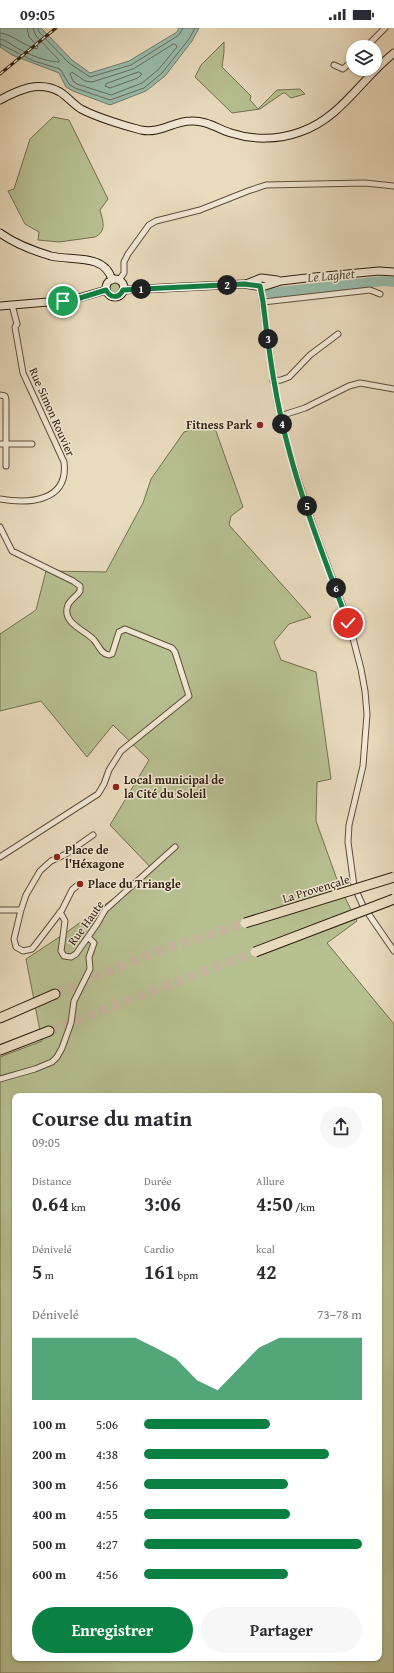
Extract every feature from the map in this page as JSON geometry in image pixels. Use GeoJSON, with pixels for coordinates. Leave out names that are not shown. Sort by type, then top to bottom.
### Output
{"type":"FeatureCollection","features":[{"type":"Feature","properties":{"kind":"highway","name":"La Provençale"},"geometry":{"type":"LineString","coordinates":[[245,923],[394,877]]}},
{"type":"Feature","properties":{"kind":"highway"},"geometry":{"type":"LineString","coordinates":[[255,952],[394,899]]}},
{"type":"Feature","properties":{"kind":"highway"},"geometry":{"type":"LineString","coordinates":[[0,1018],[55,994]]}},
{"type":"Feature","properties":{"kind":"highway"},"geometry":{"type":"LineString","coordinates":[[0,1050],[48,1031]]}},
{"type":"Feature","properties":{"kind":"street"},"geometry":{"type":"LineString","coordinates":[[373,40],[385,28]]}},
{"type":"Feature","properties":{"kind":"street"},"geometry":{"type":"LineString","coordinates":[[0,100],[21,89],[46,87],[59,92],[85,111],[143,130],[156,131],[181,122],[193,121],[203,122],[236,135],[254,138],[270,138],[299,132],[326,120],[384,61],[394,53]]}},
{"type":"Feature","properties":{"kind":"street"},"geometry":{"type":"LineString","coordinates":[[334,65],[343,69],[346,66]]}},
{"type":"Feature","properties":{"kind":"street"},"geometry":{"type":"LineString","coordinates":[[106,290],[107,285],[124,273],[124,262],[128,254],[150,225],[156,221],[200,210],[266,185],[370,183],[394,186]]}},
{"type":"Feature","properties":{"kind":"street"},"geometry":{"type":"LineString","coordinates":[[0,233],[48,255],[93,261],[106,267],[116,280],[123,284],[123,290],[120,295],[115,297],[109,295],[106,290]]}},
{"type":"Feature","properties":{"kind":"street"},"geometry":{"type":"LineString","coordinates":[[123,290],[262,283],[379,271],[394,272]]}},
{"type":"Feature","properties":{"kind":"street"},"geometry":{"type":"LineString","coordinates":[[262,283],[273,381],[290,455],[316,534],[348,623],[361,669],[367,714],[364,759],[361,778],[349,825],[348,842],[354,886],[363,906],[394,951]]}},
{"type":"Feature","properties":{"kind":"street"},"geometry":{"type":"LineString","coordinates":[[0,306],[72,300],[106,290]]}},
{"type":"Feature","properties":{"kind":"street"},"geometry":{"type":"LineString","coordinates":[[263,302],[370,290],[380,294]]}},
{"type":"Feature","properties":{"kind":"street","name":"Rue Simon Rouvier"},"geometry":{"type":"LineString","coordinates":[[0,499],[21,501],[43,498],[52,494],[58,489],[64,472],[64,462],[24,366],[16,327],[17,324],[12,305]]}},
{"type":"Feature","properties":{"kind":"street"},"geometry":{"type":"LineString","coordinates":[[273,381],[282,380],[289,377],[310,355],[338,334]]}},
{"type":"Feature","properties":{"kind":"street"},"geometry":{"type":"LineString","coordinates":[[280,416],[305,408],[349,386],[360,384],[394,389]]}},
{"type":"Feature","properties":{"kind":"street"},"geometry":{"type":"LineString","coordinates":[[1,395],[6,399],[6,466]]}},
{"type":"Feature","properties":{"kind":"street"},"geometry":{"type":"LineString","coordinates":[[0,444],[32,444]]}},
{"type":"Feature","properties":{"kind":"street"},"geometry":{"type":"LineString","coordinates":[[0,527],[10,548],[16,554],[73,581],[80,586],[80,591],[68,605],[67,615],[71,622],[94,640],[104,653],[107,655],[112,654],[119,632],[125,629],[174,650],[189,696],[121,751],[109,770],[104,784],[98,794],[0,856]]}},
{"type":"Feature","properties":{"kind":"street"},"geometry":{"type":"LineString","coordinates":[[79,884],[72,890],[60,912],[32,948],[23,951],[19,950],[14,943],[21,910],[26,895],[40,871],[51,861],[66,854],[93,835]]}},
{"type":"Feature","properties":{"kind":"street","name":"Rue Haute"},"geometry":{"type":"LineString","coordinates":[[60,912],[64,921],[60,947],[62,954],[64,956],[73,956],[88,937],[105,910],[175,847]]}},
{"type":"Feature","properties":{"kind":"street"},"geometry":{"type":"LineString","coordinates":[[0,910],[21,910]]}},
{"type":"Feature","properties":{"kind":"street"},"geometry":{"type":"LineString","coordinates":[[0,1079],[35,1069],[52,1062],[57,1057],[71,1023],[74,1001],[90,969],[90,956],[94,943],[88,937]]}},
{"type":"Feature","properties":{"kind":"shaded area"},"geometry":{"type":"Polygon","coordinates":[[[224,42],[222,67],[251,96],[250,100],[258,109],[277,90],[300,89],[305,94],[291,98],[283,93],[260,109],[232,113],[195,77],[201,65],[224,42]]]}},
{"type":"Feature","properties":{"kind":"shaded area"},"geometry":{"type":"Polygon","coordinates":[[[53,117],[69,120],[108,199],[100,210],[103,229],[99,235],[95,237],[59,242],[38,240],[39,232],[25,224],[8,191],[14,189],[30,139],[53,117]]]}},
{"type":"Feature","properties":{"kind":"shaded area"},"geometry":{"type":"Polygon","coordinates":[[[115,282],[119,284],[121,288],[119,292],[115,294],[111,292],[109,288],[111,284],[115,282]]]}},
{"type":"Feature","properties":{"kind":"shaded area"},"geometry":{"type":"Polygon","coordinates":[[[213,423],[243,507],[231,516],[229,525],[311,617],[289,624],[274,642],[281,660],[316,672],[331,779],[317,782],[316,821],[340,888],[357,921],[327,943],[394,1024],[394,1673],[0,1673],[0,1057],[42,1041],[26,959],[67,932],[153,870],[110,825],[149,760],[113,725],[87,757],[41,701],[0,711],[0,634],[36,610],[46,571],[106,572],[143,503],[151,479],[184,432],[213,423]]]}},
{"type":"Feature","properties":{"kind":"water"},"geometry":{"type":"Polygon","coordinates":[[[0,28],[41,28],[72,60],[90,73],[129,61],[177,32],[179,28],[199,28],[192,41],[165,76],[146,91],[110,105],[73,91],[66,87],[59,73],[12,55],[0,47],[0,28]]]}},
{"type":"Feature","properties":{"kind":"waterway","name":"Le Laghet"},"geometry":{"type":"LineString","coordinates":[[270,293],[384,281],[394,282]]}},
{"type":"Feature","properties":{"kind":"tunnel"},"geometry":{"type":"LineString","coordinates":[[55,994],[155,952],[245,923]]}},
{"type":"Feature","properties":{"kind":"tunnel"},"geometry":{"type":"LineString","coordinates":[[49,1031],[255,952]]}},
{"type":"Feature","properties":{"kind":"railway"},"geometry":{"type":"LineString","coordinates":[[0,74],[56,28]]}},
{"type":"Feature","properties":{"kind":"place","name":"Fitness Park"},"geometry":{"type":"Point","coordinates":[260,425]}},
{"type":"Feature","properties":{"kind":"place","name":"Local municipal de la Cité du Soleil"},"geometry":{"type":"Point","coordinates":[116,787]}},
{"type":"Feature","properties":{"kind":"place","name":"Place de l'Héxagone"},"geometry":{"type":"Point","coordinates":[57,857]}},
{"type":"Feature","properties":{"kind":"place","name":"Place du Triangle"},"geometry":{"type":"Point","coordinates":[80,884]}},
{"type":"Feature","properties":{"kind":"route"},"geometry":{"type":"LineString","coordinates":[[63,301],[80,298],[106,290],[109,295],[115,297],[120,295],[123,290],[244,284],[260,286],[277,401],[290,455],[316,534],[348,623]]}}]}
